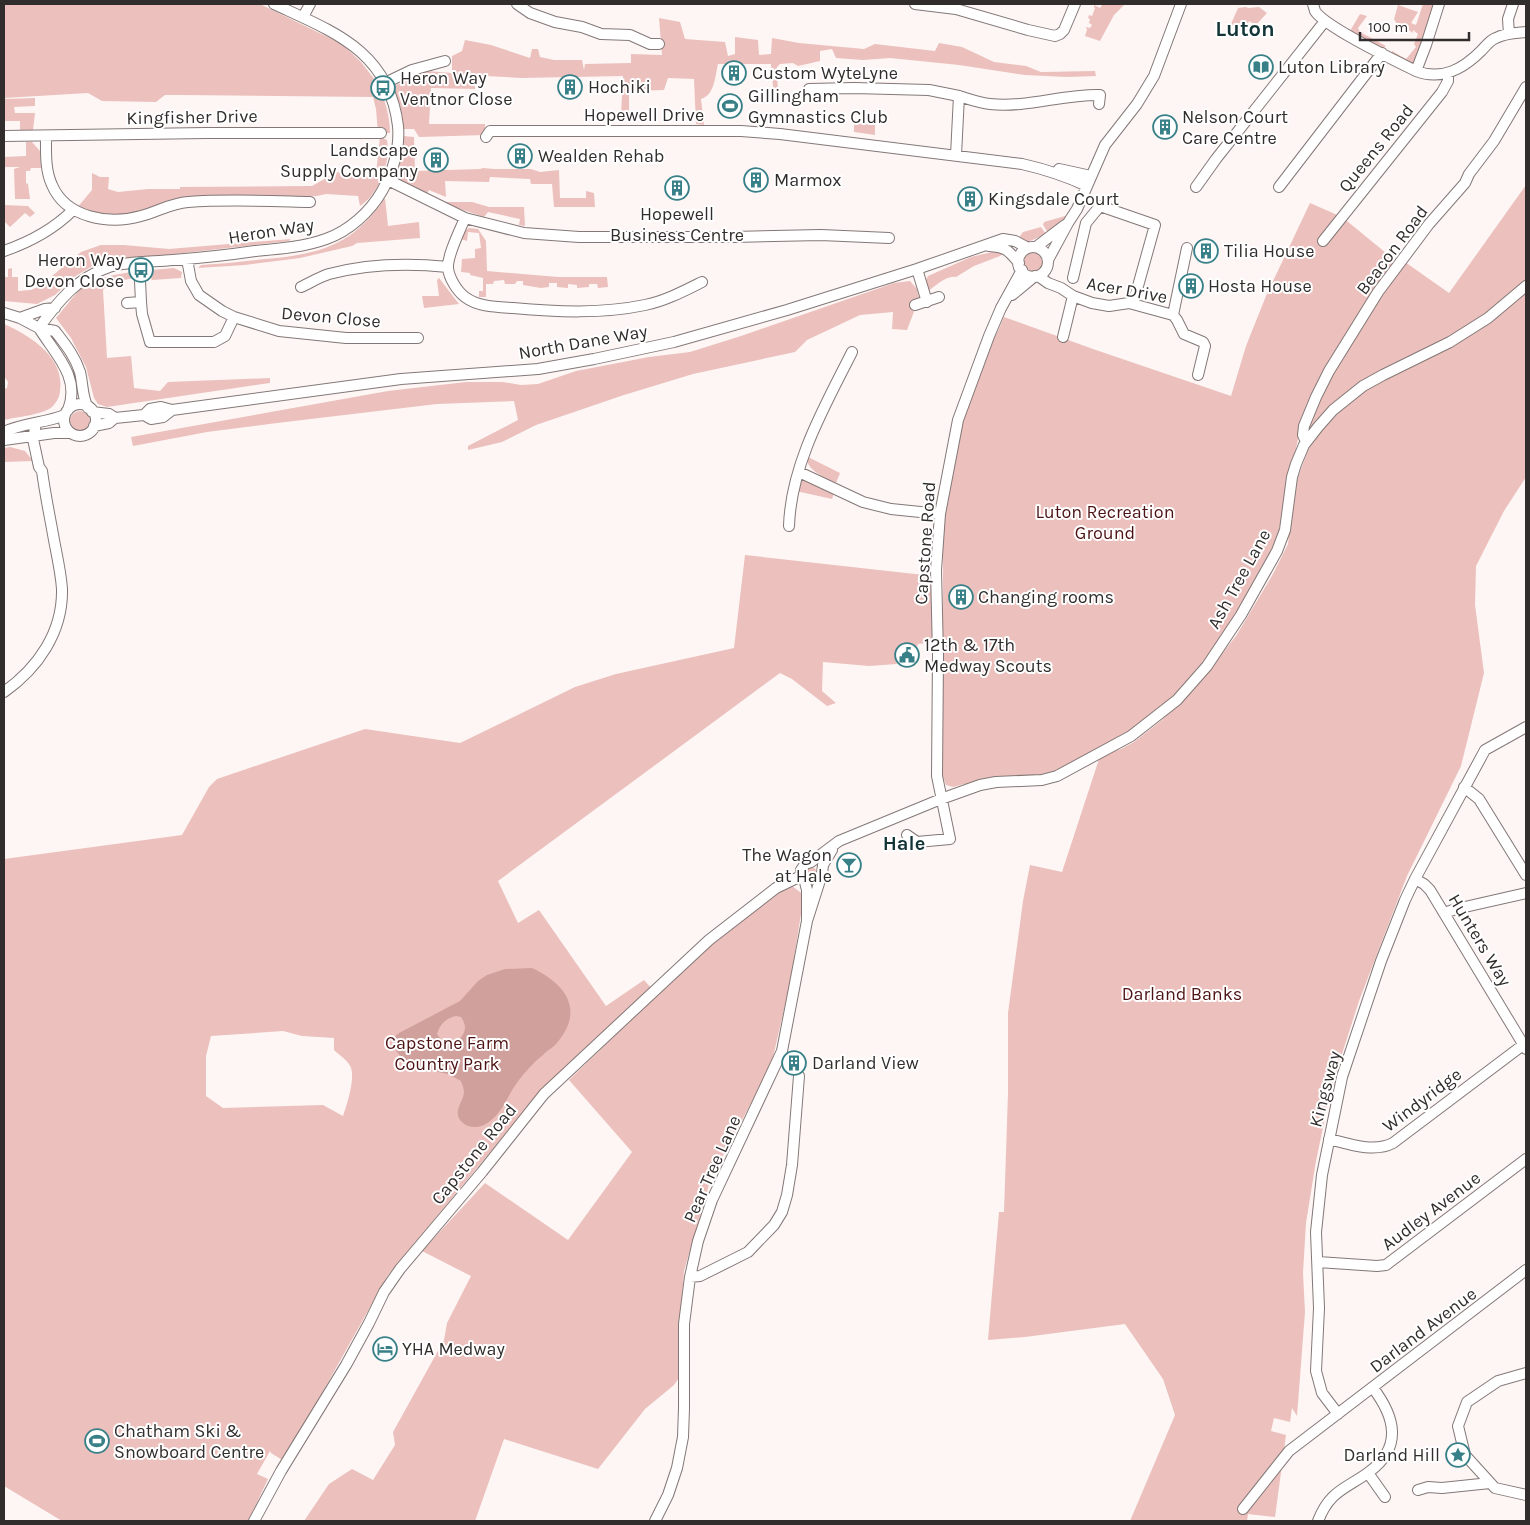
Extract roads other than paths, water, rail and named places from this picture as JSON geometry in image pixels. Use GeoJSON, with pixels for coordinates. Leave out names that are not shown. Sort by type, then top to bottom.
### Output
{"type":"FeatureCollection","features":[{"type":"Feature","properties":{"kind":"street","name":"Heron Way"},"geometry":{"type":"LineString","coordinates":[[40,328],[76,284],[93,273],[112,266],[130,263],[186,259],[298,246],[326,239],[350,226],[375,203],[388,180],[399,138],[393,103],[385,83],[366,56],[338,34],[274,4]]}},
{"type":"Feature","properties":{"kind":"street"},"geometry":{"type":"LineString","coordinates":[[303,17],[310,4]]}},
{"type":"Feature","properties":{"kind":"street"},"geometry":{"type":"LineString","coordinates":[[517,4],[530,13],[555,22],[582,27],[601,34],[632,35],[650,44],[660,44]]}},
{"type":"Feature","properties":{"kind":"street"},"geometry":{"type":"LineString","coordinates":[[916,4],[956,9],[1054,36],[1064,30],[1075,4]]}},
{"type":"Feature","properties":{"kind":"street"},"geometry":{"type":"LineString","coordinates":[[988,246],[1002,246],[1009,251],[1028,275],[1036,276],[1042,273],[1077,209],[1105,145],[1136,104],[1154,76],[1181,4]]}},
{"type":"Feature","properties":{"kind":"street"},"geometry":{"type":"LineString","coordinates":[[1313,4],[1315,11],[1325,21],[1416,71],[1428,74],[1448,73],[1466,64],[1494,39],[1509,34],[1526,32]]}},
{"type":"Feature","properties":{"kind":"street"},"geometry":{"type":"LineString","coordinates":[[1416,71],[1440,4]]}},
{"type":"Feature","properties":{"kind":"street"},"geometry":{"type":"LineString","coordinates":[[1509,34],[1508,19],[1513,4]]}},
{"type":"Feature","properties":{"kind":"street"},"geometry":{"type":"LineString","coordinates":[[1196,187],[1325,21]]}},
{"type":"Feature","properties":{"kind":"street"},"geometry":{"type":"LineString","coordinates":[[1279,187],[1382,53]]}},
{"type":"Feature","properties":{"kind":"street"},"geometry":{"type":"LineString","coordinates":[[385,83],[412,70],[445,61]]}},
{"type":"Feature","properties":{"kind":"street","name":"Queens Road"},"geometry":{"type":"LineString","coordinates":[[1324,241],[1442,92],[1448,81],[1448,73]]}},
{"type":"Feature","properties":{"kind":"street","name":"Beacon Road"},"geometry":{"type":"LineString","coordinates":[[1306,442],[1303,435],[1304,426],[1329,371],[1378,292],[1429,224],[1465,184],[1469,174],[1498,136],[1526,86]]}},
{"type":"Feature","properties":{"kind":"street"},"geometry":{"type":"LineString","coordinates":[[816,92],[854,88],[929,90],[990,104],[1014,104],[1082,94],[1100,95],[1099,104]]}},
{"type":"Feature","properties":{"kind":"street"},"geometry":{"type":"LineString","coordinates":[[956,155],[960,96]]}},
{"type":"Feature","properties":{"kind":"street","name":"Hopewell Drive"},"geometry":{"type":"LineString","coordinates":[[486,137],[490,131],[742,131],[782,134],[1022,164],[1076,180],[1087,186]]}},
{"type":"Feature","properties":{"kind":"street","name":"Kingfisher Drive"},"geometry":{"type":"LineString","coordinates":[[4,136],[381,133]]}},
{"type":"Feature","properties":{"kind":"street"},"geometry":{"type":"LineString","coordinates":[[46,136],[47,167],[51,184],[59,197],[73,210],[92,217],[108,220],[125,219],[142,216],[164,206],[186,202],[310,202]]}},
{"type":"Feature","properties":{"kind":"street","name":"Hopewell Drive"},"geometry":{"type":"LineString","coordinates":[[1043,169],[1052,168],[1091,176]]}},
{"type":"Feature","properties":{"kind":"street"},"geometry":{"type":"LineString","coordinates":[[388,180],[466,218],[524,233],[579,237],[821,235],[889,238]]}},
{"type":"Feature","properties":{"kind":"street"},"geometry":{"type":"LineString","coordinates":[[1073,278],[1086,223],[1100,206],[1154,225],[1133,304]]}},
{"type":"Feature","properties":{"kind":"street"},"geometry":{"type":"LineString","coordinates":[[4,251],[24,244],[53,227],[73,210]]}},
{"type":"Feature","properties":{"kind":"street"},"geometry":{"type":"LineString","coordinates":[[466,218],[456,239],[448,267],[452,282],[464,297],[486,305],[582,312],[614,310],[648,305],[702,282]]}},
{"type":"Feature","properties":{"kind":"street"},"geometry":{"type":"LineString","coordinates":[[1020,267],[1019,257],[1068,223]]}},
{"type":"Feature","properties":{"kind":"street","name":"North Dane Way"},"geometry":{"type":"LineString","coordinates":[[94,426],[109,423],[116,418],[144,415],[151,419],[163,417],[172,410],[401,379],[538,368],[594,359],[683,339],[787,310],[988,246],[1003,239],[1032,247]]}},
{"type":"Feature","properties":{"kind":"street"},"geometry":{"type":"LineString","coordinates":[[1032,247],[1044,251],[1048,262]]}},
{"type":"Feature","properties":{"kind":"street"},"geometry":{"type":"LineString","coordinates":[[1173,315],[1187,248]]}},
{"type":"Feature","properties":{"kind":"street","name":"Devon Close"},"geometry":{"type":"LineString","coordinates":[[186,259],[191,281],[199,295],[222,312],[234,317],[279,332],[346,338],[418,338]]}},
{"type":"Feature","properties":{"kind":"street","name":"Acer Drive"},"geometry":{"type":"LineString","coordinates":[[1048,262],[1061,288]]}},
{"type":"Feature","properties":{"kind":"street"},"geometry":{"type":"LineString","coordinates":[[301,288],[327,274],[359,269],[422,264],[448,267]]}},
{"type":"Feature","properties":{"kind":"street","name":"Capstone Road"},"geometry":{"type":"LineString","coordinates":[[907,835],[917,842],[950,840],[936,776],[938,655],[936,570],[940,514],[958,420],[975,371],[1020,267]]}},
{"type":"Feature","properties":{"kind":"street"},"geometry":{"type":"LineString","coordinates":[[917,269],[927,302]]}},
{"type":"Feature","properties":{"kind":"street","name":"Acer Drive"},"geometry":{"type":"LineString","coordinates":[[1036,276],[1073,296],[1101,305],[1133,304],[1173,315],[1184,334],[1203,342],[1205,346],[1198,375]]}},
{"type":"Feature","properties":{"kind":"street","name":"Capstone Road"},"geometry":{"type":"LineString","coordinates":[[1004,302],[1036,276]]}},
{"type":"Feature","properties":{"kind":"street"},"geometry":{"type":"LineString","coordinates":[[140,281],[142,314],[150,342],[214,342],[225,336],[234,317]]}},
{"type":"Feature","properties":{"kind":"street","name":"Ash Tree Lane"},"geometry":{"type":"LineString","coordinates":[[941,798],[980,785],[996,782],[1042,780],[1057,776],[1131,736],[1177,700],[1212,659],[1241,615],[1277,552],[1285,530],[1294,468],[1306,442],[1333,410],[1358,390],[1383,374],[1450,342],[1488,318],[1526,286]]}},
{"type":"Feature","properties":{"kind":"street"},"geometry":{"type":"LineString","coordinates":[[1063,337],[1073,296]]}},
{"type":"Feature","properties":{"kind":"street"},"geometry":{"type":"LineString","coordinates":[[915,305],[939,297]]}},
{"type":"Feature","properties":{"kind":"street"},"geometry":{"type":"LineString","coordinates":[[126,303],[142,302]]}},
{"type":"Feature","properties":{"kind":"street"},"geometry":{"type":"LineString","coordinates":[[20,318],[45,309],[55,308]]}},
{"type":"Feature","properties":{"kind":"street"},"geometry":{"type":"LineString","coordinates":[[4,313],[20,318],[40,328],[55,331],[68,348],[79,370],[85,401],[95,421],[90,432],[84,435],[77,436],[71,433],[59,432],[4,440]]}},
{"type":"Feature","properties":{"kind":"street"},"geometry":{"type":"LineString","coordinates":[[40,328],[63,362],[68,374],[72,399],[66,413],[65,425],[71,433]]}},
{"type":"Feature","properties":{"kind":"street"},"geometry":{"type":"LineString","coordinates":[[789,526],[789,507],[811,435],[852,352]]}},
{"type":"Feature","properties":{"kind":"street"},"geometry":{"type":"LineString","coordinates":[[4,432],[66,413],[78,405],[90,410]]}},
{"type":"Feature","properties":{"kind":"street","name":"North Dane Way"},"geometry":{"type":"LineString","coordinates":[[90,410],[109,414],[116,418]]}},
{"type":"Feature","properties":{"kind":"street"},"geometry":{"type":"LineString","coordinates":[[4,692],[26,674],[45,651],[54,633],[61,610],[61,577],[42,471],[43,466],[36,423]]}},
{"type":"Feature","properties":{"kind":"street"},"geometry":{"type":"LineString","coordinates":[[799,472],[863,502],[890,509],[940,514]]}},
{"type":"Feature","properties":{"kind":"street","name":"Kingsway"},"geometry":{"type":"LineString","coordinates":[[1338,1414],[1322,1393],[1317,1378],[1319,1308],[1318,1206],[1328,1140],[1345,1068],[1381,961],[1415,879],[1485,750],[1526,727]]}},
{"type":"Feature","properties":{"kind":"street"},"geometry":{"type":"LineString","coordinates":[[1464,787],[1478,799],[1526,875]]}},
{"type":"Feature","properties":{"kind":"street"},"geometry":{"type":"LineString","coordinates":[[834,845],[823,865],[821,874],[812,884],[803,879],[802,866],[811,862],[834,845],[846,838],[941,798]]}},
{"type":"Feature","properties":{"kind":"street"},"geometry":{"type":"LineString","coordinates":[[811,862],[818,865],[821,874]]}},
{"type":"Feature","properties":{"kind":"street","name":"Pear Tree Lane"},"geometry":{"type":"LineString","coordinates":[[655,1521],[668,1495],[677,1468],[683,1437],[684,1324],[690,1277],[698,1241],[712,1200],[782,1051],[807,921],[821,874]]}},
{"type":"Feature","properties":{"kind":"street","name":"Capstone Road"},"geometry":{"type":"LineString","coordinates":[[254,1521],[281,1471],[370,1324],[384,1292],[400,1269],[482,1172],[544,1094],[709,940],[776,888],[803,879]]}},
{"type":"Feature","properties":{"kind":"street","name":"Pear Tree Lane"},"geometry":{"type":"LineString","coordinates":[[803,879],[808,900],[807,921]]}},
{"type":"Feature","properties":{"kind":"street","name":"Hunters Way"},"geometry":{"type":"LineString","coordinates":[[1415,879],[1430,890],[1525,1047]]}},
{"type":"Feature","properties":{"kind":"street"},"geometry":{"type":"LineString","coordinates":[[1444,913],[1526,893]]}},
{"type":"Feature","properties":{"kind":"street","name":"Windyridge"},"geometry":{"type":"LineString","coordinates":[[1328,1140],[1384,1148],[1525,1047]]}},
{"type":"Feature","properties":{"kind":"street"},"geometry":{"type":"LineString","coordinates":[[690,1277],[700,1276],[748,1252],[774,1225],[782,1212],[792,1165],[799,1076]]}},
{"type":"Feature","properties":{"kind":"street","name":"Audley Avenue"},"geometry":{"type":"LineString","coordinates":[[1318,1262],[1386,1265],[1526,1159]]}},
{"type":"Feature","properties":{"kind":"street","name":"Darland Avenue"},"geometry":{"type":"LineString","coordinates":[[1244,1509],[1289,1451],[1526,1270]]}},
{"type":"Feature","properties":{"kind":"street"},"geometry":{"type":"LineString","coordinates":[[1526,1373],[1498,1381],[1467,1402],[1458,1426],[1465,1455],[1490,1483],[1495,1488],[1526,1495]]}},
{"type":"Feature","properties":{"kind":"street"},"geometry":{"type":"LineString","coordinates":[[1318,1521],[1333,1496],[1368,1473],[1382,1461],[1386,1454],[1392,1436],[1392,1427],[1389,1412],[1373,1388]]}},
{"type":"Feature","properties":{"kind":"street"},"geometry":{"type":"LineString","coordinates":[[1368,1473],[1385,1497]]}},
{"type":"Feature","properties":{"kind":"street"},"geometry":{"type":"LineString","coordinates":[[1418,1490],[1428,1487],[1442,1488],[1490,1483]]}},
{"type":"Feature","properties":{"kind":"place","name":"Luton Library"},"geometry":{"type":"Point","coordinates":[1261,67]}},
{"type":"Feature","properties":{"kind":"place","name":"Custom WyteLyne"},"geometry":{"type":"Point","coordinates":[734,73]}},
{"type":"Feature","properties":{"kind":"place","name":"Hochiki"},"geometry":{"type":"Point","coordinates":[570,87]}},
{"type":"Feature","properties":{"kind":"place","name":"Heron Way Ventnor Close"},"geometry":{"type":"Point","coordinates":[383,88]}},
{"type":"Feature","properties":{"kind":"place","name":"Gillingham Gymnastics Club"},"geometry":{"type":"Point","coordinates":[730,106]}},
{"type":"Feature","properties":{"kind":"place","name":"Nelson Court Care Centre"},"geometry":{"type":"Point","coordinates":[1165,127]}},
{"type":"Feature","properties":{"kind":"place","name":"Wealden Rehab"},"geometry":{"type":"Point","coordinates":[520,156]}},
{"type":"Feature","properties":{"kind":"place","name":"Landscape Supply Company"},"geometry":{"type":"Point","coordinates":[436,160]}},
{"type":"Feature","properties":{"kind":"place","name":"Marmox"},"geometry":{"type":"Point","coordinates":[756,180]}},
{"type":"Feature","properties":{"kind":"place","name":"Hopewell Business Centre"},"geometry":{"type":"Point","coordinates":[677,188]}},
{"type":"Feature","properties":{"kind":"place","name":"Kingsdale Court"},"geometry":{"type":"Point","coordinates":[970,199]}},
{"type":"Feature","properties":{"kind":"place","name":"Tilia House"},"geometry":{"type":"Point","coordinates":[1206,251]}},
{"type":"Feature","properties":{"kind":"place","name":"Heron Way Devon Close"},"geometry":{"type":"Point","coordinates":[141,270]}},
{"type":"Feature","properties":{"kind":"place","name":"Hosta House"},"geometry":{"type":"Point","coordinates":[1191,286]}},
{"type":"Feature","properties":{"kind":"place","name":"Changing rooms"},"geometry":{"type":"Point","coordinates":[961,597]}},
{"type":"Feature","properties":{"kind":"place","name":"12th & 17th Medway Scouts"},"geometry":{"type":"Point","coordinates":[907,655]}},
{"type":"Feature","properties":{"kind":"place","name":"The Wagon at Hale"},"geometry":{"type":"Point","coordinates":[849,865]}},
{"type":"Feature","properties":{"kind":"place","name":"Darland View"},"geometry":{"type":"Point","coordinates":[794,1063]}},
{"type":"Feature","properties":{"kind":"place","name":"YHA Medway"},"geometry":{"type":"Point","coordinates":[385,1349]}},
{"type":"Feature","properties":{"kind":"place","name":"Chatham Ski & Snowboard Centre"},"geometry":{"type":"Point","coordinates":[97,1441]}},
{"type":"Feature","properties":{"kind":"place","name":"Darland Hill"},"geometry":{"type":"Point","coordinates":[1458,1455]}},
{"type":"Feature","properties":{"kind":"district","name":"Luton"},"geometry":{"type":"Point","coordinates":[1245,28]}},
{"type":"Feature","properties":{"kind":"district","name":"Hale"},"geometry":{"type":"Point","coordinates":[904,843]}},
{"type":"Feature","properties":{"kind":"park label","name":"Luton Recreation Ground"},"geometry":{"type":"Point","coordinates":[1105,522]}},
{"type":"Feature","properties":{"kind":"park label","name":"Darland Banks"},"geometry":{"type":"Point","coordinates":[1182,994]}},
{"type":"Feature","properties":{"kind":"park label","name":"Capstone Farm Country Park"},"geometry":{"type":"Point","coordinates":[447,1053]}}]}
